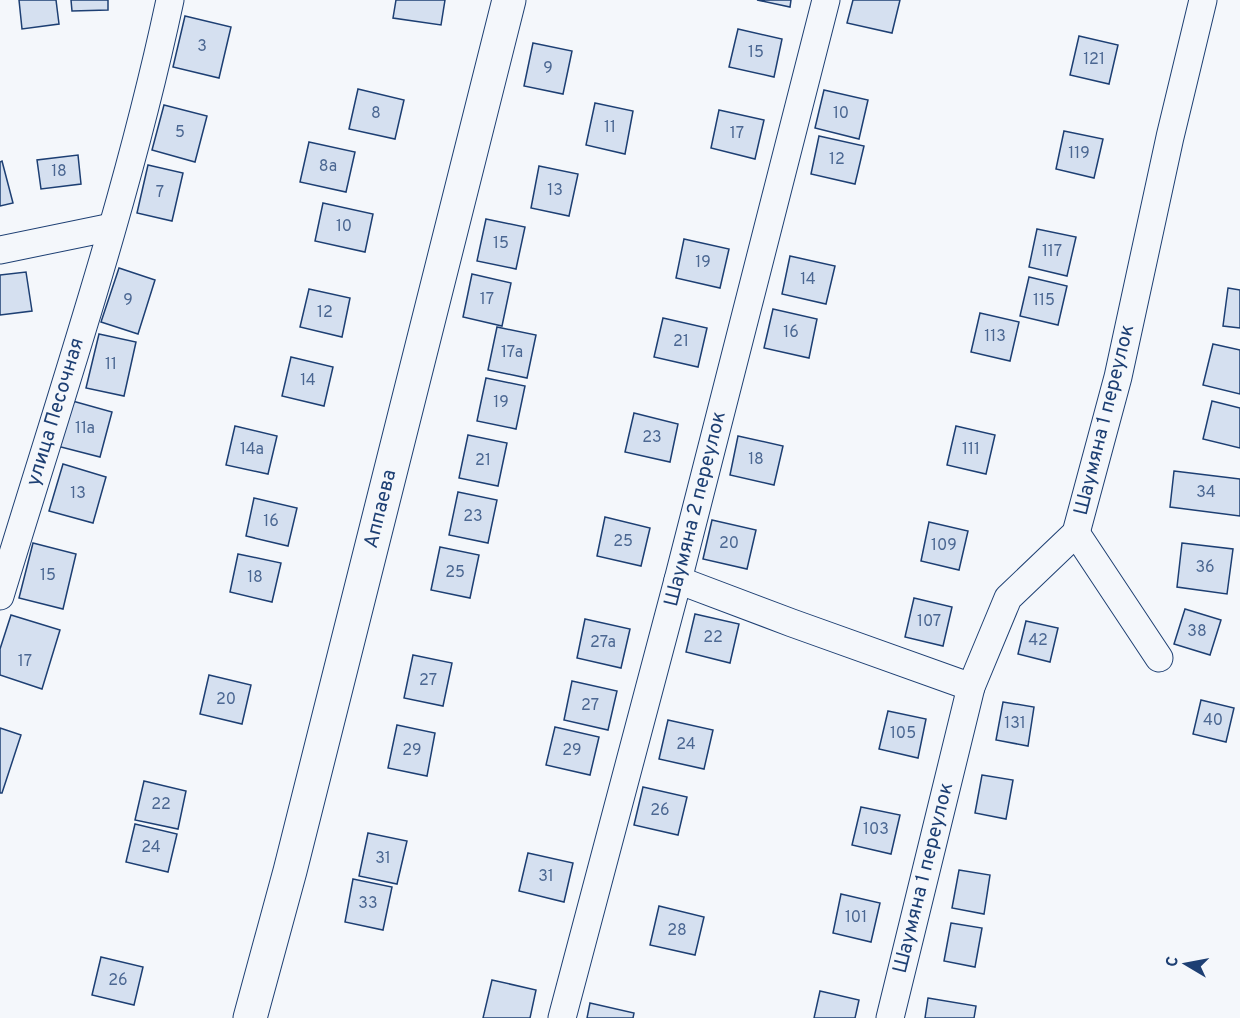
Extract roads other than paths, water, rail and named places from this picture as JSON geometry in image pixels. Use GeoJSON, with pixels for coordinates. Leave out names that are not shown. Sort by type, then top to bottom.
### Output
{"type":"FeatureCollection","features":[{"type":"Feature","properties":{"kind":"street","name":"улица Песочная"},"geometry":{"type":"LineString","coordinates":[[0,596],[112,228],[157,62],[170,0]]}},
{"type":"Feature","properties":{"kind":"street","name":"Аппаева"},"geometry":{"type":"LineString","coordinates":[[250,1018],[293,860],[510,0]]}},
{"type":"Feature","properties":{"kind":"street","name":"Шаумяна 2 переулок"},"geometry":{"type":"LineString","coordinates":[[562,1018],[678,580],[826,0]]}},
{"type":"Feature","properties":{"kind":"street","name":"Шаумяна 1 переулок"},"geometry":{"type":"LineString","coordinates":[[890,1018],[971,687],[1008,598],[1076,533],[1118,377],[1170,137],[1203,0]]}},
{"type":"Feature","properties":{"kind":"street"},"geometry":{"type":"LineString","coordinates":[[0,250],[112,228]]}},
{"type":"Feature","properties":{"kind":"street"},"geometry":{"type":"LineString","coordinates":[[1076,533],[1160,658]]}},
{"type":"Feature","properties":{"kind":"street"},"geometry":{"type":"LineString","coordinates":[[678,580],[971,687]]}}]}
